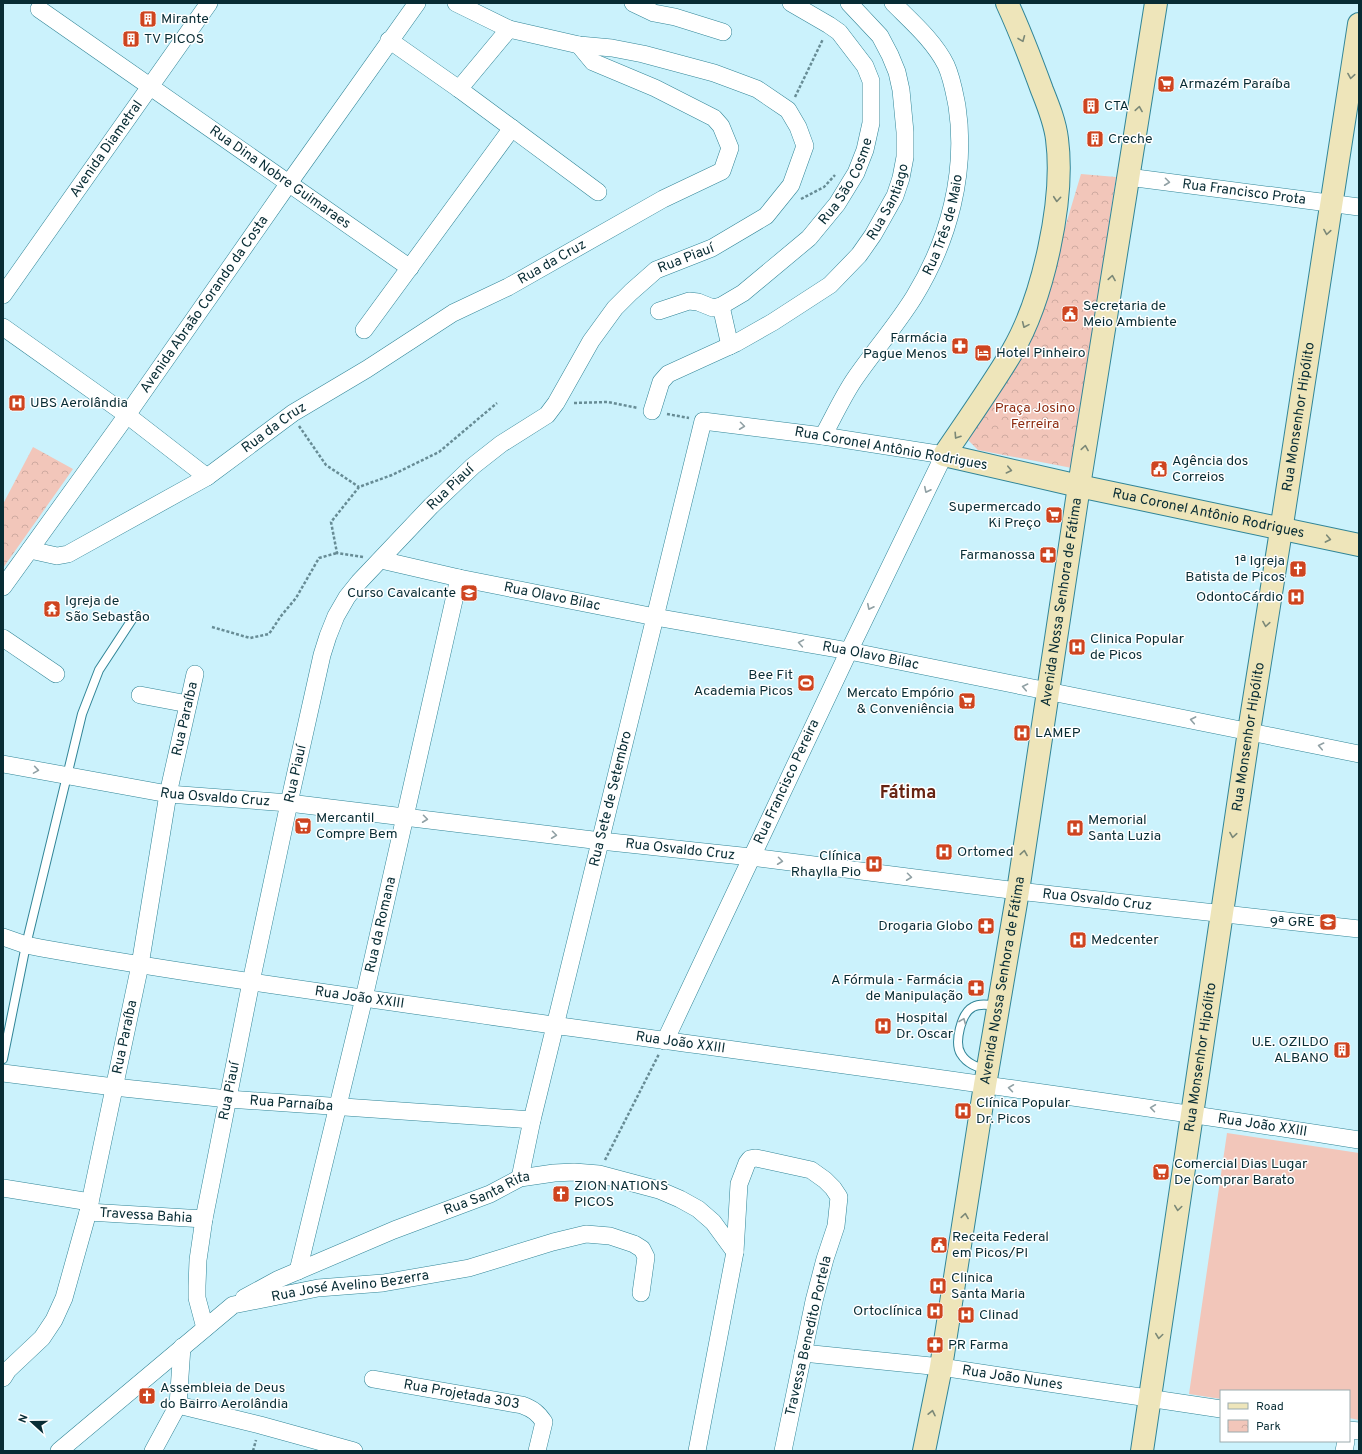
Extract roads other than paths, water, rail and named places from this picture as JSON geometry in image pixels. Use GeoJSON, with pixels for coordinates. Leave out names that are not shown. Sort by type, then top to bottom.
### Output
{"type":"FeatureCollection","features":[{"type":"Feature","properties":{"kind":"street","name":"Avenida Diametral"},"geometry":{"type":"LineString","coordinates":[[3,295],[209,3]]}},
{"type":"Feature","properties":{"kind":"street","name":"Avenida Abraão Corando da Costa"},"geometry":{"type":"LineString","coordinates":[[3,587],[127,414],[389,40],[417,3]]}},
{"type":"Feature","properties":{"kind":"street","name":"Rua Piauí"},"geometry":{"type":"LineString","coordinates":[[205,1328],[197,1298],[196,1286],[204,1219],[251,982],[289,803],[328,636],[336,616],[347,597],[359,582],[431,506],[473,466],[501,444],[547,415],[556,403],[591,341],[615,308],[631,292],[656,270],[712,248],[766,216],[791,185],[805,146],[798,127],[788,110],[757,89],[714,73],[643,54],[612,48],[579,46],[509,29],[456,3]]}},
{"type":"Feature","properties":{"kind":"street"},"geometry":{"type":"LineString","coordinates":[[633,3],[654,13],[675,17],[723,32]]}},
{"type":"Feature","properties":{"kind":"street","name":"Rua São Cosme"},"geometry":{"type":"LineString","coordinates":[[721,306],[743,292],[809,238],[837,204],[856,173],[865,150],[871,123],[871,81],[865,66],[839,32],[791,3]]}},
{"type":"Feature","properties":{"kind":"street","name":"Rua Santiago"},"geometry":{"type":"LineString","coordinates":[[652,411],[661,382],[668,374],[730,346],[773,322],[830,285],[859,255],[873,235],[895,196],[901,178],[905,156],[905,132],[901,90],[897,72],[880,36],[849,3]]}},
{"type":"Feature","properties":{"kind":"street","name":"Rua Três de Maio"},"geometry":{"type":"LineString","coordinates":[[823,436],[853,381],[914,298],[926,278],[950,214],[957,184],[960,150],[958,116],[953,82],[938,51],[893,3]]}},
{"type":"Feature","properties":{"kind":"street"},"geometry":{"type":"LineString","coordinates":[[944,455],[1012,351],[1026,323],[1044,268],[1056,204],[1059,160],[1057,137],[1048,104],[1006,3]]}},
{"type":"Feature","properties":{"kind":"street"},"geometry":{"type":"LineString","coordinates":[[1079,486],[1156,3]]}},
{"type":"Feature","properties":{"kind":"street","name":"Rua Dina Nobre Guimaraes"},"geometry":{"type":"LineString","coordinates":[[38,9],[410,268]]}},
{"type":"Feature","properties":{"kind":"street","name":"Rua Monsenhor Hipólito"},"geometry":{"type":"LineString","coordinates":[[1142,1451],[1248,731],[1282,530],[1359,24]]}},
{"type":"Feature","properties":{"kind":"street"},"geometry":{"type":"LineString","coordinates":[[459,89],[509,29]]}},
{"type":"Feature","properties":{"kind":"street"},"geometry":{"type":"LineString","coordinates":[[389,40],[459,89],[598,192]]}},
{"type":"Feature","properties":{"kind":"street","name":"Rua da Cruz"},"geometry":{"type":"LineString","coordinates":[[30,550],[57,556],[68,554],[207,477],[293,413],[368,369],[453,313],[508,286],[663,199],[722,171],[730,148],[721,126],[714,118],[655,88],[593,62],[579,46]]}},
{"type":"Feature","properties":{"kind":"street"},"geometry":{"type":"LineString","coordinates":[[364,330],[512,128]]}},
{"type":"Feature","properties":{"kind":"street","name":"Rua Francisco Prota"},"geometry":{"type":"LineString","coordinates":[[1128,177],[1359,207]]}},
{"type":"Feature","properties":{"kind":"street"},"geometry":{"type":"LineString","coordinates":[[659,311],[689,301],[698,302],[713,308],[721,306],[730,346]]}},
{"type":"Feature","properties":{"kind":"street"},"geometry":{"type":"LineString","coordinates":[[3,327],[127,414],[207,477]]}},
{"type":"Feature","properties":{"kind":"street","name":"Rua Coronel Antônio Rodrigues"},"geometry":{"type":"LineString","coordinates":[[704,421],[823,436],[944,455],[1079,486],[1359,545]]}},
{"type":"Feature","properties":{"kind":"street","name":"Rua Sete de Setembro"},"geometry":{"type":"LineString","coordinates":[[520,1178],[532,1120],[654,617],[704,421]]}},
{"type":"Feature","properties":{"kind":"street","name":"Rua Francisco Pereira"},"geometry":{"type":"LineString","coordinates":[[665,1041],[849,651],[944,455]]}},
{"type":"Feature","properties":{"kind":"street","name":"Avenida Nossa Senhora de Fátima"},"geometry":{"type":"LineString","coordinates":[[924,1451],[941,1367],[986,1078],[1018,891],[1079,486]]}},
{"type":"Feature","properties":{"kind":"street","name":"Rua Olavo Bilac"},"geometry":{"type":"LineString","coordinates":[[381,560],[459,578],[654,617],[849,651],[1359,754]]}},
{"type":"Feature","properties":{"kind":"street","name":"Rua da Romana"},"geometry":{"type":"LineString","coordinates":[[298,1271],[364,998],[459,578]]}},
{"type":"Feature","properties":{"kind":"street"},"geometry":{"type":"LineString","coordinates":[[3,638],[56,674]]}},
{"type":"Feature","properties":{"kind":"street","name":"Rua Paraíba"},"geometry":{"type":"LineString","coordinates":[[3,1378],[8,1370],[42,1338],[54,1320],[64,1298],[89,1207],[140,966],[168,794],[195,674]]}},
{"type":"Feature","properties":{"kind":"street"},"geometry":{"type":"LineString","coordinates":[[140,695],[188,704]]}},
{"type":"Feature","properties":{"kind":"street","name":"Rua Osvaldo Cruz"},"geometry":{"type":"LineString","coordinates":[[3,764],[168,794],[289,803],[600,841],[751,857],[1018,891],[1359,929]]}},
{"type":"Feature","properties":{"kind":"street","name":"Rua João XXIII"},"geometry":{"type":"LineString","coordinates":[[3,937],[26,945],[140,966],[665,1041],[986,1078],[1192,1114],[1359,1140]]}},
{"type":"Feature","properties":{"kind":"street","name":"Rua Parnaíba"},"geometry":{"type":"LineString","coordinates":[[3,1073],[228,1099],[532,1120]]}},
{"type":"Feature","properties":{"kind":"street","name":"Travessa Benedito Portela"},"geometry":{"type":"LineString","coordinates":[[734,1252],[739,1184],[750,1159],[756,1158],[811,1170],[825,1180],[839,1197],[836,1226],[814,1301],[783,1451]]}},
{"type":"Feature","properties":{"kind":"street","name":"Rua Santa Rita"},"geometry":{"type":"LineString","coordinates":[[232,1305],[263,1287],[298,1271],[394,1230],[490,1194],[520,1178],[554,1173],[574,1172],[599,1174],[659,1190],[698,1209],[713,1222],[734,1252]]}},
{"type":"Feature","properties":{"kind":"street","name":"Travessa Bahia"},"geometry":{"type":"LineString","coordinates":[[3,1188],[89,1207],[204,1219]]}},
{"type":"Feature","properties":{"kind":"street","name":"Rua José Avelino Bezerra"},"geometry":{"type":"LineString","coordinates":[[59,1451],[232,1305],[318,1288],[383,1283],[469,1268],[553,1242],[586,1234],[610,1236],[642,1248],[646,1257],[641,1294]]}},
{"type":"Feature","properties":{"kind":"street"},"geometry":{"type":"LineString","coordinates":[[697,1451],[734,1252]]}},
{"type":"Feature","properties":{"kind":"street"},"geometry":{"type":"LineString","coordinates":[[153,1451],[178,1405],[182,1347]]}},
{"type":"Feature","properties":{"kind":"street","name":"Rua João Nunes"},"geometry":{"type":"LineString","coordinates":[[803,1353],[941,1367],[1220,1409]]}},
{"type":"Feature","properties":{"kind":"street","name":"Rua Projetada 303"},"geometry":{"type":"LineString","coordinates":[[373,1379],[522,1405],[535,1411],[544,1422],[537,1451]]}},
{"type":"Feature","properties":{"kind":"street"},"geometry":{"type":"LineString","coordinates":[[178,1405],[260,1425],[354,1451]]}},
{"type":"Feature","properties":{"kind":"lane"},"geometry":{"type":"LineString","coordinates":[[3,1059],[26,945],[82,714],[99,670],[135,615]]}},
{"type":"Feature","properties":{"kind":"lane"},"geometry":{"type":"LineString","coordinates":[[986,1078],[962,1056],[959,1049],[960,1030],[964,1017],[972,1007],[978,1005],[999,1006]]}},
{"type":"Feature","properties":{"kind":"place","name":"Mirante"},"geometry":{"type":"Point","coordinates":[148,19]}},
{"type":"Feature","properties":{"kind":"place","name":"TV PICOS"},"geometry":{"type":"Point","coordinates":[131,39]}},
{"type":"Feature","properties":{"kind":"place","name":"Armazém Paraíba"},"geometry":{"type":"Point","coordinates":[1166,84]}},
{"type":"Feature","properties":{"kind":"place","name":"CTA"},"geometry":{"type":"Point","coordinates":[1091,106]}},
{"type":"Feature","properties":{"kind":"place","name":"Creche"},"geometry":{"type":"Point","coordinates":[1095,139]}},
{"type":"Feature","properties":{"kind":"place","name":"Secretaria de Meio Ambiente"},"geometry":{"type":"Point","coordinates":[1070,314]}},
{"type":"Feature","properties":{"kind":"place","name":"Farmácia Pague Menos"},"geometry":{"type":"Point","coordinates":[960,346]}},
{"type":"Feature","properties":{"kind":"place","name":"Hotel Pinheiro"},"geometry":{"type":"Point","coordinates":[983,353]}},
{"type":"Feature","properties":{"kind":"place","name":"UBS Aerolândia"},"geometry":{"type":"Point","coordinates":[17,403]}},
{"type":"Feature","properties":{"kind":"place","name":"Agência dos Correios"},"geometry":{"type":"Point","coordinates":[1159,469]}},
{"type":"Feature","properties":{"kind":"place","name":"Supermercado Ki Preço"},"geometry":{"type":"Point","coordinates":[1054,515]}},
{"type":"Feature","properties":{"kind":"place","name":"Farmanossa"},"geometry":{"type":"Point","coordinates":[1048,555]}},
{"type":"Feature","properties":{"kind":"place","name":"1ª Igreja Batista de Picos"},"geometry":{"type":"Point","coordinates":[1298,569]}},
{"type":"Feature","properties":{"kind":"place","name":"Curso Cavalcante"},"geometry":{"type":"Point","coordinates":[469,593]}},
{"type":"Feature","properties":{"kind":"place","name":"OdontoCárdio"},"geometry":{"type":"Point","coordinates":[1296,597]}},
{"type":"Feature","properties":{"kind":"place","name":"Igreja de São Sebastâo"},"geometry":{"type":"Point","coordinates":[52,609]}},
{"type":"Feature","properties":{"kind":"place","name":"Clinica Popular de Picos"},"geometry":{"type":"Point","coordinates":[1077,647]}},
{"type":"Feature","properties":{"kind":"place","name":"Bee Fit Academia Picos"},"geometry":{"type":"Point","coordinates":[806,683]}},
{"type":"Feature","properties":{"kind":"place","name":"Mercato Empório & Conveniência"},"geometry":{"type":"Point","coordinates":[967,701]}},
{"type":"Feature","properties":{"kind":"place","name":"LAMEP"},"geometry":{"type":"Point","coordinates":[1022,733]}},
{"type":"Feature","properties":{"kind":"place","name":"Mercantil Compre Bem"},"geometry":{"type":"Point","coordinates":[303,826]}},
{"type":"Feature","properties":{"kind":"place","name":"Memorial Santa Luzia"},"geometry":{"type":"Point","coordinates":[1075,828]}},
{"type":"Feature","properties":{"kind":"place","name":"Ortomed"},"geometry":{"type":"Point","coordinates":[944,852]}},
{"type":"Feature","properties":{"kind":"place","name":"Clínica Rhaylla Pio"},"geometry":{"type":"Point","coordinates":[874,864]}},
{"type":"Feature","properties":{"kind":"place","name":"9ª GRE"},"geometry":{"type":"Point","coordinates":[1328,922]}},
{"type":"Feature","properties":{"kind":"place","name":"Drogaria Globo"},"geometry":{"type":"Point","coordinates":[986,926]}},
{"type":"Feature","properties":{"kind":"place","name":"Medcenter"},"geometry":{"type":"Point","coordinates":[1078,940]}},
{"type":"Feature","properties":{"kind":"place","name":"A Fórmula - Farmácia de Manipulação"},"geometry":{"type":"Point","coordinates":[976,988]}},
{"type":"Feature","properties":{"kind":"place","name":"Hospital Dr. Oscar"},"geometry":{"type":"Point","coordinates":[883,1026]}},
{"type":"Feature","properties":{"kind":"place","name":"U.E. OZILDO ALBANO"},"geometry":{"type":"Point","coordinates":[1342,1050]}},
{"type":"Feature","properties":{"kind":"place","name":"Clínica Popular Dr. Picos"},"geometry":{"type":"Point","coordinates":[963,1111]}},
{"type":"Feature","properties":{"kind":"place","name":"Comercial Dias Lugar De Comprar Barato"},"geometry":{"type":"Point","coordinates":[1161,1172]}},
{"type":"Feature","properties":{"kind":"place","name":"ZION NATIONS PICOS"},"geometry":{"type":"Point","coordinates":[561,1194]}},
{"type":"Feature","properties":{"kind":"place","name":"Receita Federal em Picos/PI"},"geometry":{"type":"Point","coordinates":[939,1245]}},
{"type":"Feature","properties":{"kind":"place","name":"Clinica Santa Maria"},"geometry":{"type":"Point","coordinates":[938,1286]}},
{"type":"Feature","properties":{"kind":"place","name":"Ortoclínica"},"geometry":{"type":"Point","coordinates":[935,1311]}},
{"type":"Feature","properties":{"kind":"place","name":"Clinad"},"geometry":{"type":"Point","coordinates":[966,1315]}},
{"type":"Feature","properties":{"kind":"place","name":"PR Farma"},"geometry":{"type":"Point","coordinates":[935,1345]}},
{"type":"Feature","properties":{"kind":"place","name":"Assembleia de Deus do Bairro Aerolândia"},"geometry":{"type":"Point","coordinates":[147,1396]}},
{"type":"Feature","properties":{"kind":"district","name":"Fátima"},"geometry":{"type":"Point","coordinates":[908,793]}},
{"type":"Feature","properties":{"kind":"park label","name":"Praça Josino Ferreira"},"geometry":{"type":"Point","coordinates":[1035,416]}}]}
